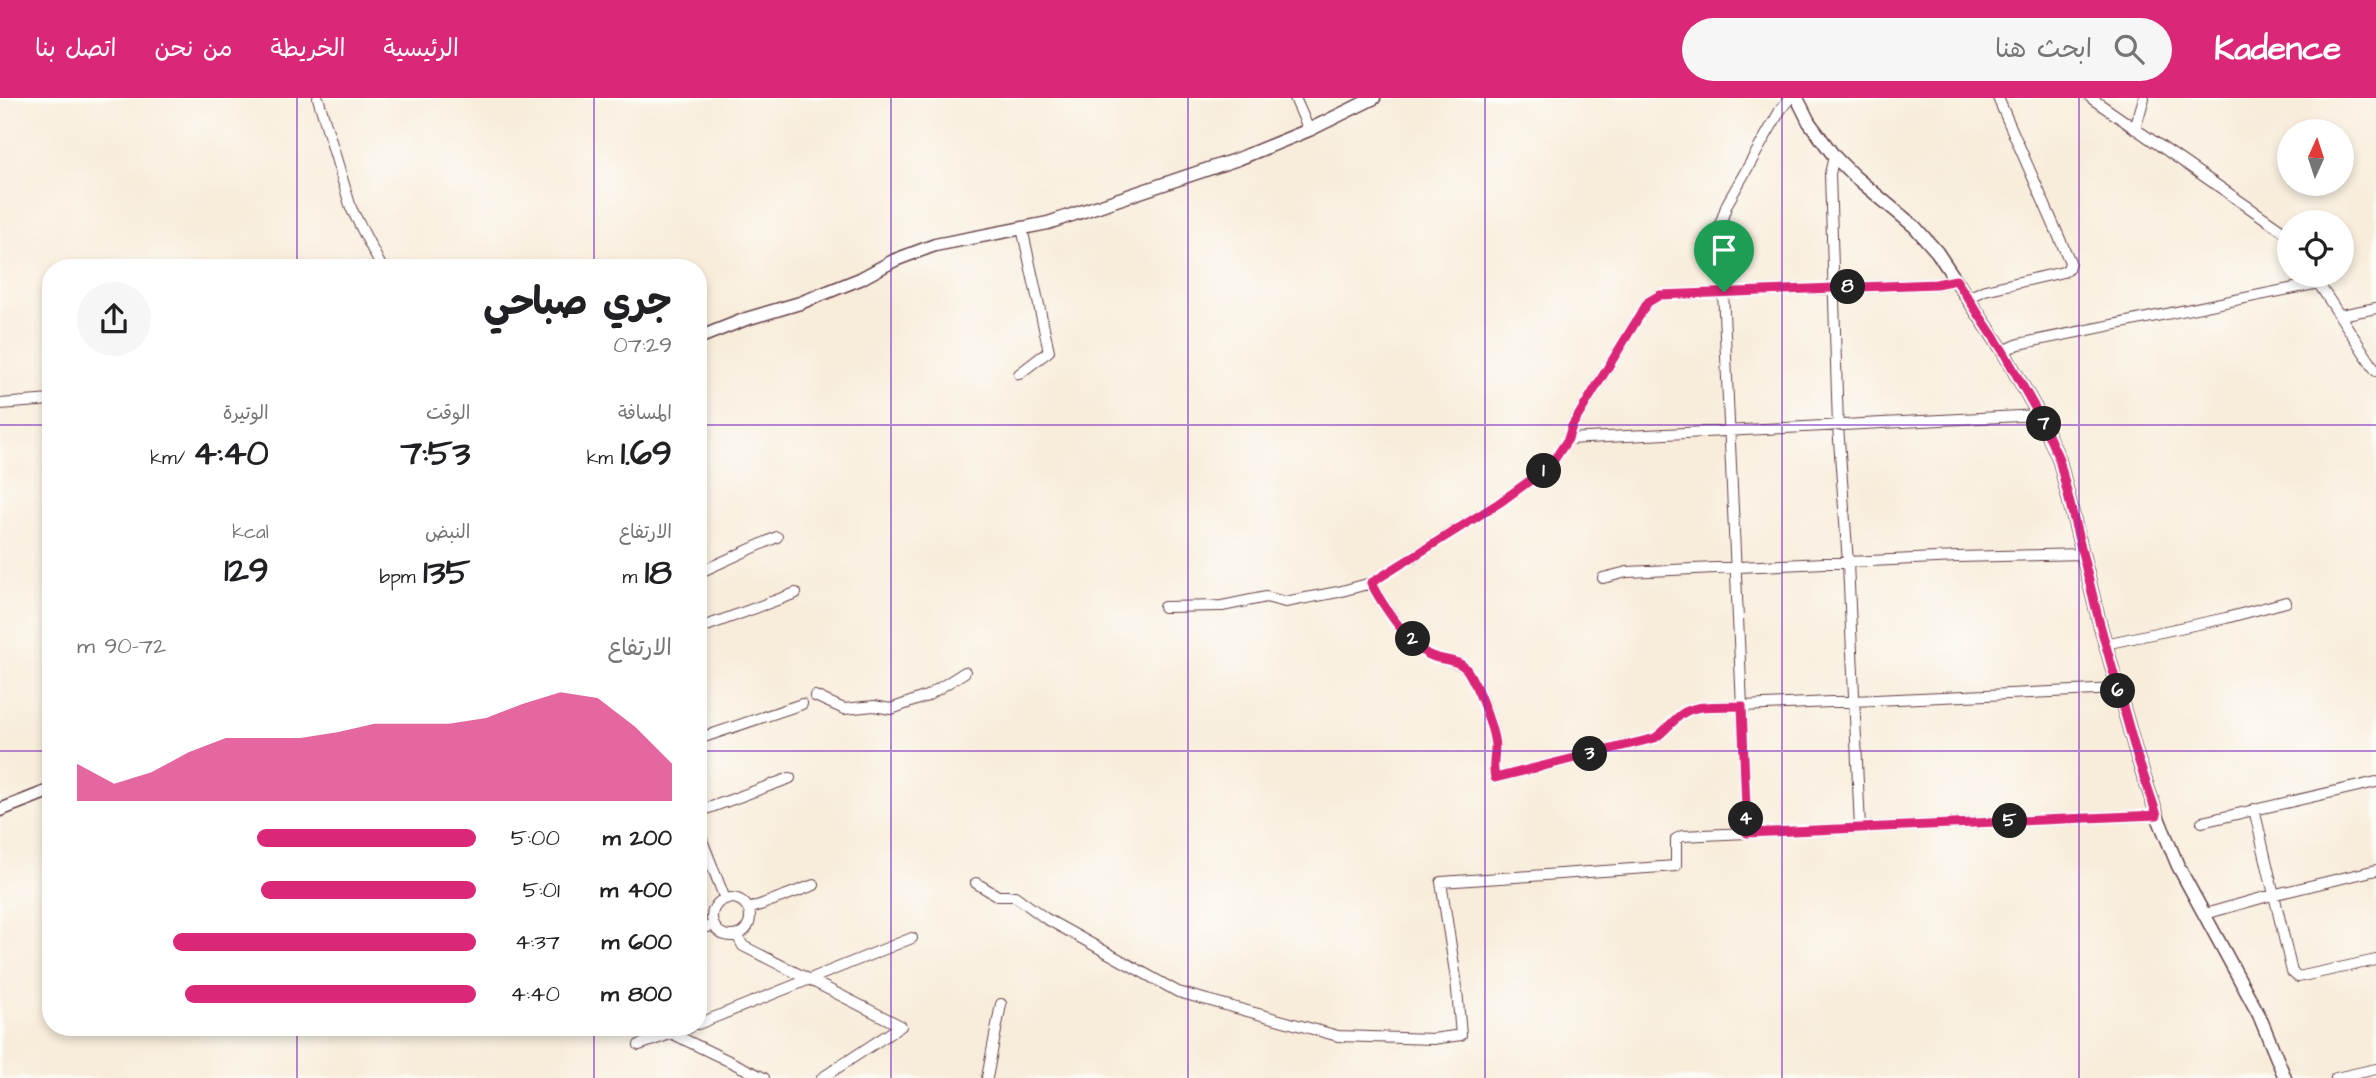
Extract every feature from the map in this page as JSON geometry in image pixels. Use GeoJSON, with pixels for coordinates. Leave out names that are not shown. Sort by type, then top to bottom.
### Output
{"type":"FeatureCollection","features":[{"type":"Feature","properties":{"kind":"street"},"geometry":{"type":"LineString","coordinates":[[317,98],[351,208],[377,259]]}},
{"type":"Feature","properties":{"kind":"street"},"geometry":{"type":"LineString","coordinates":[[1295,98],[1309,130]]}},
{"type":"Feature","properties":{"kind":"street"},"geometry":{"type":"LineString","coordinates":[[707,334],[746,319],[800,303],[935,245],[1048,223],[1225,163],[1309,130],[1374,98]]}},
{"type":"Feature","properties":{"kind":"street"},"geometry":{"type":"LineString","coordinates":[[1747,833],[1720,225],[1727,204],[1781,109],[1790,98]]}},
{"type":"Feature","properties":{"kind":"street"},"geometry":{"type":"LineString","coordinates":[[1797,98],[1809,122],[1834,156],[1916,227],[1937,251],[2003,351],[2039,415],[2059,459],[2105,644],[2157,815],[2178,866],[2259,1015],[2286,1078]]}},
{"type":"Feature","properties":{"kind":"street"},"geometry":{"type":"LineString","coordinates":[[1968,298],[1985,290],[2063,272],[2068,269],[2070,262],[1998,98]]}},
{"type":"Feature","properties":{"kind":"street"},"geometry":{"type":"LineString","coordinates":[[2091,98],[2277,227]]}},
{"type":"Feature","properties":{"kind":"street"},"geometry":{"type":"LineString","coordinates":[[2135,129],[2144,98]]}},
{"type":"Feature","properties":{"kind":"street"},"geometry":{"type":"LineString","coordinates":[[1834,156],[1830,174],[1838,426],[1848,563],[1860,828]]}},
{"type":"Feature","properties":{"kind":"street"},"geometry":{"type":"LineString","coordinates":[[1019,374],[1049,351],[1022,228]]}},
{"type":"Feature","properties":{"kind":"street"},"geometry":{"type":"LineString","coordinates":[[1164,607],[1222,606],[1266,597],[1285,602],[1371,583],[1499,503],[1550,466],[1648,302],[1660,295],[1833,286],[1936,284],[1956,280]]}},
{"type":"Feature","properties":{"kind":"street"},"geometry":{"type":"LineString","coordinates":[[2003,351],[2020,344],[2280,287]]}},
{"type":"Feature","properties":{"kind":"street"},"geometry":{"type":"LineString","coordinates":[[2322,287],[2376,371]]}},
{"type":"Feature","properties":{"kind":"street"},"geometry":{"type":"LineString","coordinates":[[2341,315],[2376,308]]}},
{"type":"Feature","properties":{"kind":"street"},"geometry":{"type":"LineString","coordinates":[[0,404],[42,401]]}},
{"type":"Feature","properties":{"kind":"street"},"geometry":{"type":"LineString","coordinates":[[1568,439],[2039,415]]}},
{"type":"Feature","properties":{"kind":"street"},"geometry":{"type":"LineString","coordinates":[[707,569],[777,537]]}},
{"type":"Feature","properties":{"kind":"street"},"geometry":{"type":"LineString","coordinates":[[1603,578],[1627,572],[2083,554]]}},
{"type":"Feature","properties":{"kind":"street"},"geometry":{"type":"LineString","coordinates":[[1371,583],[1382,604],[1424,652],[1437,659],[1461,664],[1467,670],[1484,706],[1495,746],[1492,764],[1495,778],[1655,738],[1666,732],[1683,713],[1695,709],[2118,689]]}},
{"type":"Feature","properties":{"kind":"street"},"geometry":{"type":"LineString","coordinates":[[707,626],[796,593]]}},
{"type":"Feature","properties":{"kind":"street"},"geometry":{"type":"LineString","coordinates":[[2105,644],[2286,602]]}},
{"type":"Feature","properties":{"kind":"street"},"geometry":{"type":"LineString","coordinates":[[815,696],[845,709],[874,706],[891,709],[927,696],[965,672]]}},
{"type":"Feature","properties":{"kind":"street"},"geometry":{"type":"LineString","coordinates":[[707,736],[802,704]]}},
{"type":"Feature","properties":{"kind":"street"},"geometry":{"type":"LineString","coordinates":[[707,809],[790,778]]}},
{"type":"Feature","properties":{"kind":"street"},"geometry":{"type":"LineString","coordinates":[[2202,822],[2376,782]]}},
{"type":"Feature","properties":{"kind":"street"},"geometry":{"type":"LineString","coordinates":[[0,810],[42,794]]}},
{"type":"Feature","properties":{"kind":"street"},"geometry":{"type":"LineString","coordinates":[[2254,809],[2292,972],[2298,977],[2376,960]]}},
{"type":"Feature","properties":{"kind":"street"},"geometry":{"type":"LineString","coordinates":[[976,883],[998,895],[1016,896],[1045,918],[1178,992],[1338,1036],[1433,1039],[1461,1035],[1441,882],[1676,866],[1676,839],[1682,836],[2157,815]]}},
{"type":"Feature","properties":{"kind":"street"},"geometry":{"type":"LineString","coordinates":[[707,854],[724,899]]}},
{"type":"Feature","properties":{"kind":"street"},"geometry":{"type":"LineString","coordinates":[[2205,914],[2376,870]]}},
{"type":"Feature","properties":{"kind":"street"},"geometry":{"type":"LineString","coordinates":[[749,909],[814,885]]}},
{"type":"Feature","properties":{"kind":"street"},"geometry":{"type":"LineString","coordinates":[[724,899],[740,900],[749,909],[750,922],[747,928],[737,935],[724,935],[714,925],[713,909],[724,899]]}},
{"type":"Feature","properties":{"kind":"street"},"geometry":{"type":"LineString","coordinates":[[707,927],[714,925]]}},
{"type":"Feature","properties":{"kind":"street"},"geometry":{"type":"LineString","coordinates":[[737,935],[743,946],[901,1026],[822,1078]]}},
{"type":"Feature","properties":{"kind":"street"},"geometry":{"type":"LineString","coordinates":[[707,1021],[811,981],[912,938]]}},
{"type":"Feature","properties":{"kind":"street"},"geometry":{"type":"LineString","coordinates":[[987,1078],[1001,1004]]}},
{"type":"Feature","properties":{"kind":"street"},"geometry":{"type":"LineString","coordinates":[[639,1045],[667,1036]]}},
{"type":"Feature","properties":{"kind":"street"},"geometry":{"type":"LineString","coordinates":[[677,1036],[764,1078]]}},
{"type":"Feature","properties":{"kind":"street"},"geometry":{"type":"LineString","coordinates":[[2336,1078],[2365,1075],[2376,1069]]}},
{"type":"Feature","properties":{"kind":"route"},"geometry":{"type":"LineString","coordinates":[[1956,280],[2003,351],[2054,445],[2099,621],[2137,756],[2157,815],[1747,833],[1742,706],[1695,709],[1683,713],[1666,732],[1655,738],[1495,778],[1492,764],[1495,746],[1484,706],[1467,670],[1461,664],[1437,659],[1424,652],[1382,604],[1371,583],[1499,503],[1550,466],[1648,302],[1660,295],[1724,292],[1936,284],[1956,280]]}}]}
